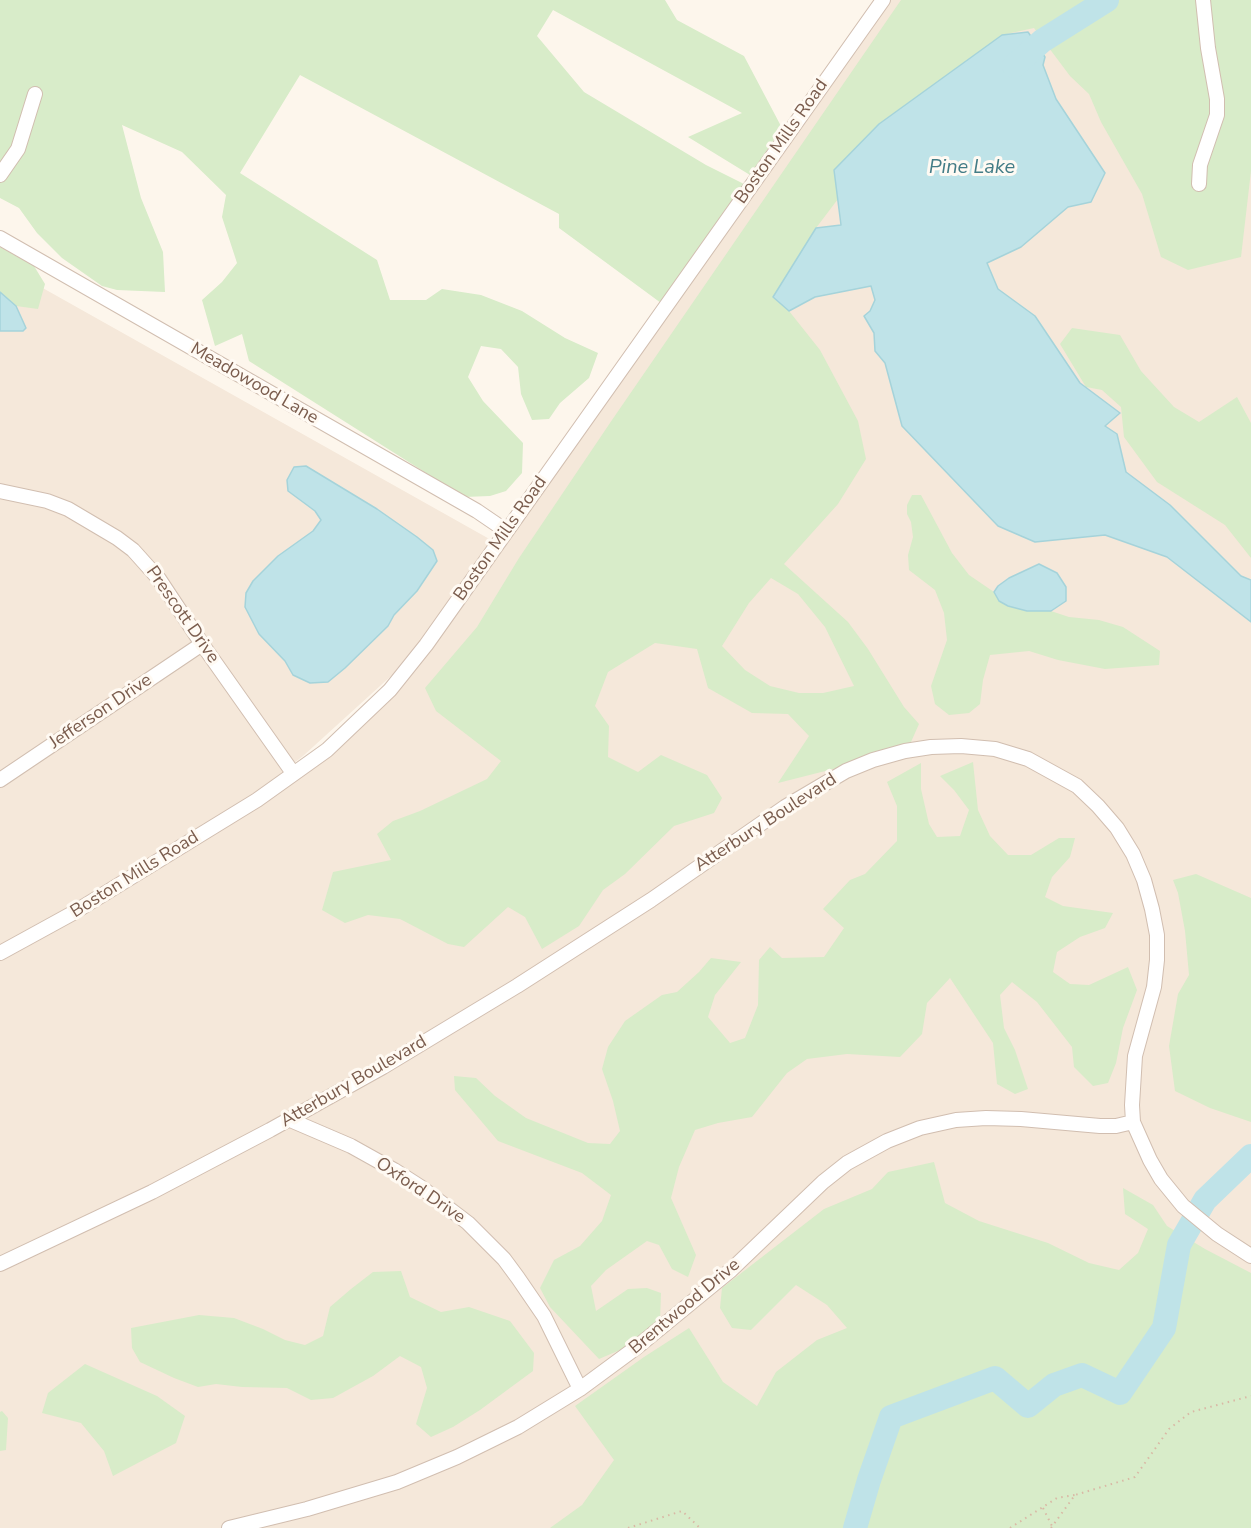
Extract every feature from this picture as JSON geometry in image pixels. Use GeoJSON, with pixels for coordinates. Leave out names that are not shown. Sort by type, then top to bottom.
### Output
{"type":"FeatureCollection","features":[{"type":"Feature","properties":{"kind":"street","name":"Boston Mills Road"},"geometry":{"type":"LineString","coordinates":[[0,953],[74,913],[257,800],[327,750],[390,690],[426,645],[882,0]]}},
{"type":"Feature","properties":{"kind":"street"},"geometry":{"type":"LineString","coordinates":[[1199,184],[1200,165],[1217,115],[1217,99],[1203,0]]}},
{"type":"Feature","properties":{"kind":"street"},"geometry":{"type":"LineString","coordinates":[[0,175],[18,149],[35,94]]}},
{"type":"Feature","properties":{"kind":"street","name":"Meadowood Lane"},"geometry":{"type":"LineString","coordinates":[[0,238],[477,511],[505,532]]}},
{"type":"Feature","properties":{"kind":"street","name":"Prescott Drive"},"geometry":{"type":"LineString","coordinates":[[0,491],[34,497],[85,518],[117,538],[147,564],[293,773]]}},
{"type":"Feature","properties":{"kind":"street","name":"Jefferson Drive"},"geometry":{"type":"LineString","coordinates":[[0,780],[202,644]]}},
{"type":"Feature","properties":{"kind":"street","name":"Atterbury Boulevard"},"geometry":{"type":"LineString","coordinates":[[0,1264],[152,1192],[288,1119],[482,1008],[651,900],[785,807],[846,771],[905,751],[961,746],[995,749],[1028,759],[1077,786],[1117,828],[1133,854],[1144,880],[1157,934],[1154,987],[1135,1056],[1133,1122],[1161,1179],[1189,1211],[1251,1256]]}},
{"type":"Feature","properties":{"kind":"street","name":"Oxford Drive"},"geometry":{"type":"LineString","coordinates":[[288,1119],[351,1146],[394,1170],[468,1223],[504,1259],[544,1316],[580,1389]]}},
{"type":"Feature","properties":{"kind":"street","name":"Brentwood Drive"},"geometry":{"type":"LineString","coordinates":[[229,1528],[367,1491],[428,1470],[518,1427],[580,1389],[666,1325],[731,1270],[831,1175],[847,1163],[887,1141],[920,1128],[956,1120],[1021,1119],[1100,1126],[1116,1126],[1133,1122]]}},
{"type":"Feature","properties":{"kind":"path"},"geometry":{"type":"LineString","coordinates":[[1010,1528],[1058,1498],[1134,1477],[1169,1429],[1191,1412],[1251,1396]]}},
{"type":"Feature","properties":{"kind":"path"},"geometry":{"type":"LineString","coordinates":[[1051,1527],[1075,1495]]}},
{"type":"Feature","properties":{"kind":"path"},"geometry":{"type":"LineString","coordinates":[[1043,1508],[1051,1527]]}},
{"type":"Feature","properties":{"kind":"path"},"geometry":{"type":"LineString","coordinates":[[628,1528],[682,1511],[700,1528]]}},
{"type":"Feature","properties":{"kind":"shaded area"},"geometry":{"type":"Polygon","coordinates":[[[883,0],[1251,0],[1251,1388],[617,1528],[0,1528],[0,953],[257,800],[379,702],[883,0]]]}},
{"type":"Feature","properties":{"kind":"shaded area"},"geometry":{"type":"Polygon","coordinates":[[[0,264],[493,541],[402,666],[303,756],[249,798],[27,933],[0,945],[0,264]]]}},
{"type":"Feature","properties":{"kind":"green space"},"geometry":{"type":"Polygon","coordinates":[[[0,0],[665,0],[677,20],[744,56],[782,128],[750,175],[688,137],[742,113],[553,10],[537,36],[584,92],[706,165],[744,184],[661,303],[559,228],[559,214],[300,75],[240,173],[377,260],[390,300],[426,300],[442,289],[481,295],[522,311],[565,338],[598,353],[589,378],[560,403],[549,419],[532,420],[521,394],[518,367],[501,349],[481,346],[468,377],[483,401],[523,443],[522,473],[506,491],[490,496],[464,497],[249,361],[242,334],[215,346],[202,300],[222,282],[237,263],[222,217],[226,195],[182,152],[122,125],[141,198],[163,252],[165,292],[117,290],[102,286],[62,258],[37,233],[19,208],[0,198],[0,0]]]}},
{"type":"Feature","properties":{"kind":"green space"},"geometry":{"type":"Polygon","coordinates":[[[901,0],[1251,0],[1251,171],[1241,257],[1188,270],[1161,257],[1142,194],[1101,122],[1089,94],[1070,76],[1034,28],[1002,35],[834,170],[838,199],[816,228],[773,297],[789,311],[820,350],[858,421],[866,459],[838,504],[784,564],[848,622],[868,649],[904,707],[919,724],[911,742],[845,766],[778,783],[809,736],[788,714],[752,713],[708,688],[697,649],[655,643],[608,672],[595,706],[609,726],[608,757],[638,772],[661,755],[707,775],[722,798],[714,813],[674,826],[625,874],[603,890],[579,926],[542,949],[525,917],[508,907],[464,947],[448,944],[400,919],[368,915],[345,923],[322,910],[333,872],[391,860],[377,834],[393,821],[420,811],[487,779],[501,761],[436,711],[425,688],[477,627],[519,558],[901,0]],[[771,578],[749,603],[722,646],[745,670],[770,686],[799,693],[823,693],[854,686],[825,627],[798,594],[771,578]]]}},
{"type":"Feature","properties":{"kind":"green space"},"geometry":{"type":"Polygon","coordinates":[[[0,247],[34,266],[45,284],[38,309],[16,306],[0,292],[0,247]]]}},
{"type":"Feature","properties":{"kind":"green space"},"geometry":{"type":"Polygon","coordinates":[[[1072,328],[1120,335],[1141,371],[1174,407],[1199,422],[1237,397],[1251,423],[1251,558],[1225,525],[1157,482],[1124,437],[1121,407],[1102,390],[1086,387],[1060,344],[1072,328]]]}},
{"type":"Feature","properties":{"kind":"green space"},"geometry":{"type":"Polygon","coordinates":[[[912,495],[921,495],[952,553],[969,575],[994,592],[1000,601],[1008,606],[1027,611],[1051,611],[1069,617],[1099,620],[1123,627],[1160,651],[1159,665],[1105,669],[1058,660],[1029,651],[990,655],[983,680],[980,704],[969,713],[949,715],[935,704],[931,686],[947,640],[944,613],[935,590],[909,570],[908,555],[913,537],[907,505],[912,495]]]}},
{"type":"Feature","properties":{"kind":"green space"},"geometry":{"type":"Polygon","coordinates":[[[973,762],[978,810],[990,836],[1008,855],[1031,855],[1059,838],[1075,838],[1070,857],[1052,877],[1045,897],[1063,906],[1113,913],[1105,928],[1080,937],[1057,952],[1053,972],[1070,984],[1089,985],[1128,967],[1137,990],[1123,1028],[1116,1063],[1108,1083],[1093,1086],[1074,1067],[1072,1047],[1037,1002],[1012,982],[1000,995],[1004,1028],[1015,1050],[1028,1089],[1015,1094],[997,1084],[993,1043],[950,978],[927,1003],[922,1034],[900,1057],[847,1054],[807,1059],[787,1073],[752,1117],[695,1130],[679,1167],[671,1198],[696,1255],[688,1277],[672,1269],[659,1245],[647,1241],[606,1270],[591,1286],[596,1311],[628,1289],[647,1288],[661,1293],[660,1322],[620,1350],[599,1359],[550,1307],[540,1288],[554,1260],[580,1246],[602,1221],[611,1195],[582,1173],[498,1141],[455,1090],[454,1076],[476,1078],[495,1096],[526,1118],[588,1143],[610,1144],[620,1131],[602,1069],[608,1047],[625,1021],[662,995],[677,992],[711,958],[741,962],[715,995],[708,1017],[730,1043],[745,1038],[758,1005],[759,960],[770,947],[782,958],[824,957],[844,928],[823,909],[850,880],[865,874],[897,841],[897,806],[887,782],[921,763],[921,789],[929,824],[937,837],[960,836],[969,810],[940,776],[973,762]]]}},
{"type":"Feature","properties":{"kind":"green space"},"geometry":{"type":"Polygon","coordinates":[[[1196,874],[1251,898],[1251,1122],[1210,1108],[1175,1091],[1169,1046],[1178,994],[1189,975],[1185,931],[1178,893],[1173,880],[1196,874]]]}},
{"type":"Feature","properties":{"kind":"green space"},"geometry":{"type":"Polygon","coordinates":[[[934,1162],[945,1203],[979,1221],[1048,1243],[1089,1263],[1119,1270],[1138,1253],[1148,1229],[1125,1214],[1123,1188],[1153,1205],[1167,1226],[1251,1273],[1251,1528],[550,1528],[582,1505],[614,1460],[575,1406],[689,1328],[723,1382],[757,1406],[776,1372],[817,1340],[847,1328],[827,1305],[796,1285],[751,1330],[732,1328],[720,1308],[722,1288],[824,1209],[872,1189],[888,1172],[934,1162]]]}},
{"type":"Feature","properties":{"kind":"green space"},"geometry":{"type":"Polygon","coordinates":[[[401,1271],[410,1297],[441,1312],[469,1307],[510,1321],[534,1353],[533,1371],[480,1410],[453,1427],[431,1437],[416,1424],[427,1388],[421,1367],[400,1356],[373,1376],[333,1398],[311,1400],[287,1388],[216,1384],[198,1387],[140,1362],[132,1348],[131,1328],[199,1315],[234,1318],[285,1340],[305,1345],[323,1336],[330,1307],[373,1272],[401,1271]]]}},
{"type":"Feature","properties":{"kind":"green space"},"geometry":{"type":"Polygon","coordinates":[[[85,1364],[157,1396],[185,1416],[176,1443],[113,1476],[104,1451],[81,1423],[42,1413],[48,1393],[85,1364]]]}},
{"type":"Feature","properties":{"kind":"green space"},"geometry":{"type":"Polygon","coordinates":[[[2,1411],[8,1418],[6,1450],[0,1451],[0,1412],[2,1411]]]}},
{"type":"Feature","properties":{"kind":"water","name":"Pine Lake"},"geometry":{"type":"Polygon","coordinates":[[[1028,32],[1045,57],[1043,65],[1056,99],[1105,173],[1091,202],[1068,207],[1021,247],[987,263],[998,289],[1035,316],[1080,383],[1120,413],[1105,426],[1117,434],[1126,472],[1170,505],[1241,576],[1251,580],[1251,622],[1167,557],[1105,535],[1035,542],[998,526],[902,426],[885,363],[875,351],[874,333],[864,316],[870,311],[875,300],[871,286],[815,297],[789,311],[773,297],[816,228],[841,225],[834,170],[879,124],[1002,35],[1028,32]]]}},
{"type":"Feature","properties":{"kind":"water"},"geometry":{"type":"Polygon","coordinates":[[[0,292],[16,306],[26,328],[23,331],[0,331],[0,292]]]}},
{"type":"Feature","properties":{"kind":"water"},"geometry":{"type":"Polygon","coordinates":[[[306,466],[377,509],[417,537],[433,550],[437,561],[417,591],[394,615],[388,626],[328,682],[310,683],[293,675],[285,661],[259,634],[245,607],[246,593],[253,581],[278,556],[313,531],[321,520],[315,511],[288,491],[287,480],[294,467],[306,466]]]}},
{"type":"Feature","properties":{"kind":"water"},"geometry":{"type":"Polygon","coordinates":[[[1039,564],[1057,573],[1066,587],[1066,601],[1051,611],[1027,611],[999,601],[994,592],[998,586],[1009,578],[1039,564]]]}},
{"type":"Feature","properties":{"kind":"waterway"},"geometry":{"type":"LineString","coordinates":[[1014,66],[1042,41],[1107,0]]}},
{"type":"Feature","properties":{"kind":"waterway"},"geometry":{"type":"LineString","coordinates":[[855,1528],[891,1417],[995,1378],[1028,1406],[1054,1385],[1082,1375],[1120,1393],[1164,1328],[1179,1245],[1205,1200],[1251,1156]]}}]}
